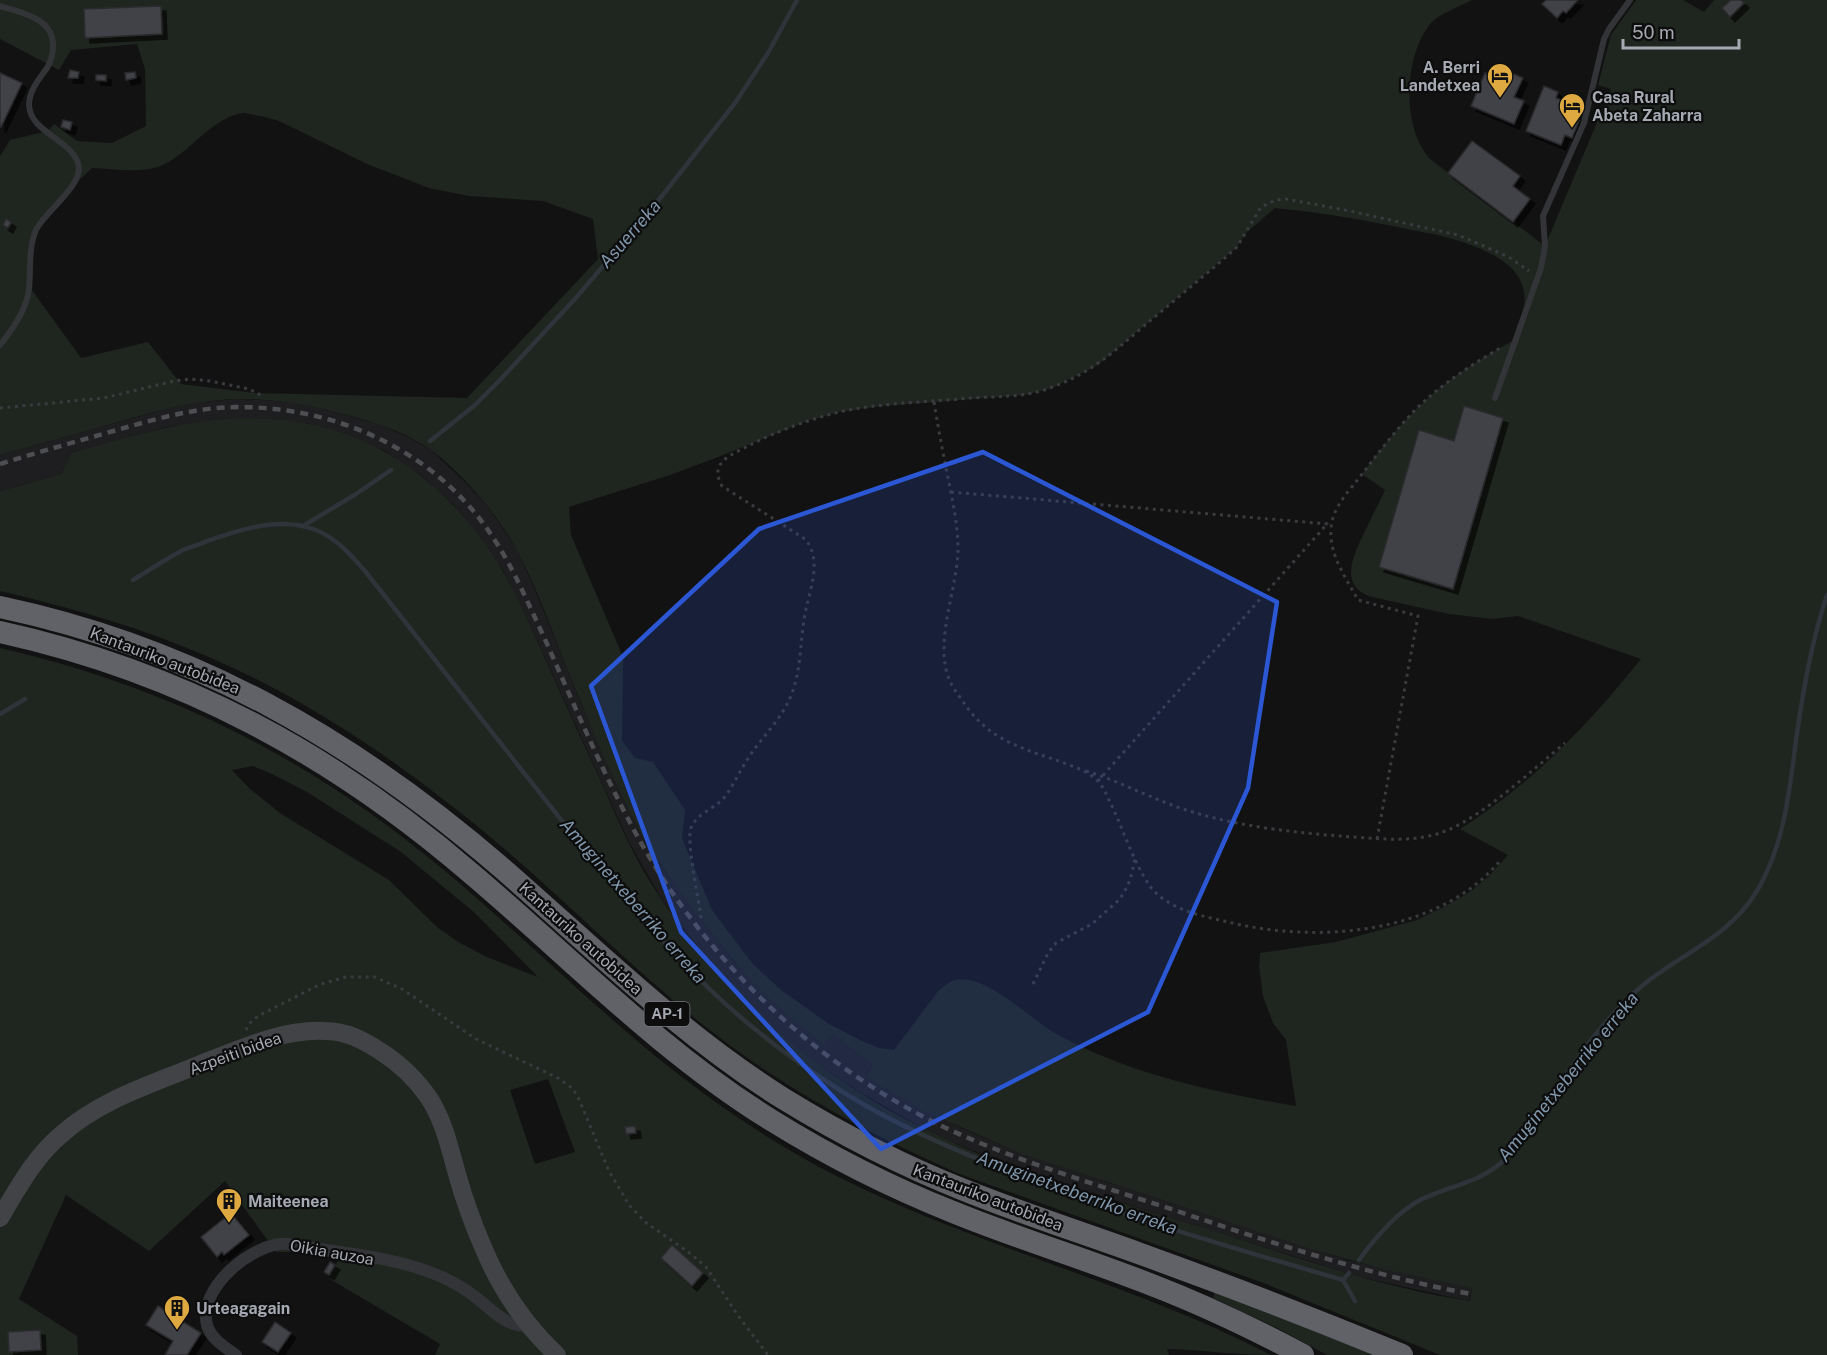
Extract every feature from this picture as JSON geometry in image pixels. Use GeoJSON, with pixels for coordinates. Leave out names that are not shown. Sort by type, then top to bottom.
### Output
{"type":"FeatureCollection","features":[{"type":"Feature","properties":{"kind":"highway","name":"Kantauriko autobidea"},"geometry":{"type":"LineString","coordinates":[[0,608],[90,631],[173,660],[246,692],[332,740],[396,784],[466,838],[637,988],[716,1053],[765,1087],[833,1128],[906,1165],[966,1191],[1218,1282],[1392,1352]]}},
{"type":"Feature","properties":{"kind":"highway","name":"Kantauriko autobidea"},"geometry":{"type":"LineString","coordinates":[[0,632],[98,658],[181,688],[244,718],[327,765],[409,822],[455,859],[671,1049],[748,1106],[814,1146],[882,1181],[935,1204],[1189,1299],[1244,1324],[1303,1355]]}},
{"type":"Feature","properties":{"kind":"main road","name":"Azpeiti bidea"},"geometry":{"type":"LineString","coordinates":[[0,1218],[45,1150],[76,1122],[117,1099],[247,1046],[290,1034],[338,1032],[354,1036],[370,1044],[393,1060],[411,1076],[428,1097],[439,1117],[466,1203],[488,1259],[501,1285],[529,1326],[557,1355]]}},
{"type":"Feature","properties":{"kind":"street","name":"Oikia auzoa"},"geometry":{"type":"LineString","coordinates":[[236,1355],[215,1339],[209,1330],[206,1317],[210,1299],[219,1284],[245,1258],[261,1248],[278,1244],[364,1256],[441,1276],[460,1286],[506,1321],[529,1326]]}},
{"type":"Feature","properties":{"kind":"lane"},"geometry":{"type":"LineString","coordinates":[[1495,398],[1538,278],[1545,246],[1543,216],[1584,123],[1604,39],[1630,0]]}},
{"type":"Feature","properties":{"kind":"lane"},"geometry":{"type":"LineString","coordinates":[[0,6],[35,18],[50,30],[53,39],[52,56],[32,92],[30,110],[41,126],[72,152],[79,168],[71,187],[46,214],[37,228],[32,242],[28,295],[19,318],[0,345]]}},
{"type":"Feature","properties":{"kind":"path"},"geometry":{"type":"LineString","coordinates":[[701,918],[690,841],[692,827],[694,821],[724,798],[743,765],[791,697],[815,562],[812,550],[805,539],[726,490],[719,482],[717,470],[721,461],[759,441],[807,421],[854,410],[1016,396],[1036,393],[1069,381],[1098,365],[1237,247],[1258,211],[1276,200],[1294,200],[1458,234],[1509,257],[1538,278]]}},
{"type":"Feature","properties":{"kind":"path"},"geometry":{"type":"LineString","coordinates":[[1098,781],[1328,524],[1387,441],[1415,410],[1460,372],[1516,339]]}},
{"type":"Feature","properties":{"kind":"path"},"geometry":{"type":"LineString","coordinates":[[0,408],[104,398],[190,379],[249,389],[259,394],[261,399]]}},
{"type":"Feature","properties":{"kind":"path"},"geometry":{"type":"LineString","coordinates":[[934,402],[951,492],[958,550],[945,645],[945,662],[951,683],[973,716],[997,736],[1017,746],[1102,776],[1142,794],[1213,817],[1295,832],[1377,839],[1415,839],[1449,829],[1491,803],[1565,742]]}},
{"type":"Feature","properties":{"kind":"path"},"geometry":{"type":"LineString","coordinates":[[951,492],[1328,524]]}},
{"type":"Feature","properties":{"kind":"path"},"geometry":{"type":"LineString","coordinates":[[1332,518],[1331,539],[1335,557],[1358,600],[1418,616],[1377,839]]}},
{"type":"Feature","properties":{"kind":"path"},"geometry":{"type":"LineString","coordinates":[[1076,767],[1098,781],[1117,814],[1150,887],[1157,894],[1177,907],[1251,928],[1308,933],[1391,924],[1422,915],[1458,897],[1475,886],[1499,862]]}},
{"type":"Feature","properties":{"kind":"path"},"geometry":{"type":"LineString","coordinates":[[1033,984],[1042,964],[1056,943],[1092,924],[1120,898],[1130,879],[1135,858]]}},
{"type":"Feature","properties":{"kind":"path"},"geometry":{"type":"LineString","coordinates":[[247,1046],[245,1037],[247,1028],[258,1016],[327,982],[354,976],[369,977],[395,985],[477,1040],[558,1077],[572,1088],[578,1097],[609,1171],[629,1206],[645,1222],[692,1254],[706,1267],[739,1317],[768,1355]]}},
{"type":"Feature","properties":{"kind":"highlighted area"},"geometry":{"type":"Polygon","coordinates":[[[983,452],[1277,602],[1248,788],[1148,1012],[881,1149],[681,932],[591,686],[759,529],[983,452]]]}},
{"type":"Feature","properties":{"kind":"shaded area"},"geometry":{"type":"Polygon","coordinates":[[[0,0],[1472,0],[1435,20],[1422,37],[1415,53],[1411,72],[1410,110],[1414,129],[1430,159],[1545,246],[1611,89],[1598,85],[1611,35],[1636,0],[1683,0],[1704,12],[1714,0],[1827,0],[1827,1355],[1440,1355],[1266,1284],[957,1173],[829,1110],[739,1052],[645,976],[519,861],[425,785],[367,744],[306,706],[244,673],[159,637],[54,604],[0,591],[0,491],[61,474],[71,453],[178,425],[214,420],[257,418],[298,422],[336,431],[372,445],[405,464],[436,488],[465,518],[491,552],[520,604],[623,831],[651,883],[678,923],[741,997],[814,1061],[854,1089],[896,1114],[967,1149],[1026,1172],[1358,1276],[1470,1301],[1472,1288],[1387,1270],[1314,1250],[1020,1153],[924,1111],[866,1076],[873,1065],[833,1035],[824,1045],[812,1036],[744,973],[654,854],[610,770],[535,589],[515,547],[467,482],[421,443],[387,427],[326,410],[300,404],[234,399],[170,408],[0,455],[0,156],[10,140],[48,131],[54,124],[77,141],[112,143],[146,126],[145,69],[137,44],[71,50],[59,70],[0,39],[0,0]],[[160,6],[85,9],[162,34],[160,6]],[[244,113],[232,116],[210,129],[169,162],[158,167],[134,170],[92,168],[66,193],[34,235],[29,286],[81,358],[148,342],[181,384],[255,393],[467,398],[598,259],[593,219],[543,201],[469,196],[429,188],[367,164],[279,121],[244,113]],[[1275,208],[1245,234],[1237,247],[1098,365],[1052,388],[1024,395],[882,406],[839,412],[807,421],[670,475],[569,507],[571,535],[623,657],[622,741],[635,758],[653,762],[685,810],[682,838],[712,910],[752,963],[781,990],[829,1024],[862,1041],[879,1048],[894,1050],[939,990],[955,980],[967,980],[993,989],[1053,1032],[1111,1059],[1202,1088],[1296,1106],[1286,1040],[1273,1023],[1263,996],[1259,967],[1260,953],[1336,942],[1417,920],[1471,891],[1488,877],[1508,855],[1460,829],[1512,792],[1558,752],[1600,708],[1641,659],[1518,616],[1493,619],[1449,614],[1372,597],[1361,592],[1354,585],[1351,577],[1351,568],[1357,548],[1385,490],[1362,474],[1393,434],[1428,398],[1470,366],[1516,339],[1522,317],[1524,295],[1523,287],[1515,272],[1492,254],[1449,238],[1323,214],[1275,208]]]}},
{"type":"Feature","properties":{"kind":"shaded area"},"geometry":{"type":"Polygon","coordinates":[[[237,399],[303,404],[381,425],[431,450],[488,507],[517,550],[581,703],[640,831],[660,864],[735,963],[784,1011],[824,1045],[833,1035],[873,1065],[866,1075],[961,1128],[1001,1145],[1347,1260],[1472,1288],[1469,1301],[1360,1277],[1037,1176],[937,1136],[861,1093],[810,1059],[769,1025],[732,988],[663,901],[629,842],[503,570],[481,538],[452,503],[423,477],[385,451],[358,439],[309,424],[269,419],[214,420],[163,428],[71,453],[61,474],[0,491],[0,455],[169,408],[192,403],[237,399]]]}},
{"type":"Feature","properties":{"kind":"shaded area"},"geometry":{"type":"Polygon","coordinates":[[[0,648],[62,664],[180,706],[236,732],[343,794],[445,871],[615,1022],[685,1080],[763,1134],[835,1175],[896,1204],[958,1229],[1148,1300],[1271,1355],[1167,1349],[1169,1355],[435,1355],[440,1344],[328,1278],[339,1259],[297,1252],[276,1252],[225,1181],[149,1251],[66,1195],[19,1299],[77,1336],[78,1355],[0,1355],[0,648]],[[253,766],[232,770],[249,788],[280,813],[389,880],[438,928],[460,943],[487,957],[538,977],[475,913],[401,852],[307,792],[253,766]],[[548,1079],[510,1090],[535,1164],[575,1152],[548,1079]]]}},
{"type":"Feature","properties":{"kind":"shaded area"},"geometry":{"type":"Polygon","coordinates":[[[1215,1291],[1373,1355],[1327,1355],[1213,1298],[1215,1291]]]}},
{"type":"Feature","properties":{"kind":"building"},"geometry":{"type":"Polygon","coordinates":[[[1546,0],[1578,0],[1566,13],[1563,11],[1557,18],[1542,4],[1546,0]]]}},
{"type":"Feature","properties":{"kind":"building"},"geometry":{"type":"Polygon","coordinates":[[[1731,0],[1741,0],[1744,3],[1730,17],[1722,8],[1731,0]]]}},
{"type":"Feature","properties":{"kind":"building"},"geometry":{"type":"Polygon","coordinates":[[[161,6],[162,34],[85,38],[84,9],[161,6]]]}},
{"type":"Feature","properties":{"kind":"building"},"geometry":{"type":"Polygon","coordinates":[[[1499,68],[1523,78],[1514,97],[1524,101],[1514,124],[1471,106],[1485,73],[1495,77],[1499,68]]]}},
{"type":"Feature","properties":{"kind":"building"},"geometry":{"type":"Polygon","coordinates":[[[70,70],[79,72],[78,78],[68,78],[70,70]]]}},
{"type":"Feature","properties":{"kind":"building"},"geometry":{"type":"Polygon","coordinates":[[[135,72],[136,78],[126,80],[125,73],[135,72]]]}},
{"type":"Feature","properties":{"kind":"building"},"geometry":{"type":"Polygon","coordinates":[[[0,73],[22,83],[1,127],[0,127],[0,73]]]}},
{"type":"Feature","properties":{"kind":"building"},"geometry":{"type":"Polygon","coordinates":[[[96,75],[106,75],[106,81],[96,80],[96,75]]]}},
{"type":"Feature","properties":{"kind":"building"},"geometry":{"type":"Polygon","coordinates":[[[1544,86],[1558,92],[1556,98],[1576,106],[1572,118],[1579,121],[1572,138],[1565,135],[1561,145],[1526,131],[1544,86]]]}},
{"type":"Feature","properties":{"kind":"building"},"geometry":{"type":"Polygon","coordinates":[[[63,120],[72,122],[70,130],[61,127],[63,120]]]}},
{"type":"Feature","properties":{"kind":"building"},"geometry":{"type":"Polygon","coordinates":[[[1472,141],[1520,176],[1513,186],[1530,199],[1513,222],[1448,173],[1472,141]]]}},
{"type":"Feature","properties":{"kind":"building"},"geometry":{"type":"Polygon","coordinates":[[[6,219],[11,222],[8,228],[3,225],[6,219]]]}},
{"type":"Feature","properties":{"kind":"building"},"geometry":{"type":"Polygon","coordinates":[[[1464,406],[1503,418],[1453,589],[1379,567],[1419,430],[1454,441],[1464,406]]]}},
{"type":"Feature","properties":{"kind":"building"},"geometry":{"type":"Polygon","coordinates":[[[635,1126],[636,1133],[626,1134],[625,1127],[635,1126]]]}},
{"type":"Feature","properties":{"kind":"building","name":"Maiteenea"},"geometry":{"type":"Polygon","coordinates":[[[231,1213],[249,1235],[224,1255],[222,1252],[217,1257],[201,1237],[231,1213]]]}},
{"type":"Feature","properties":{"kind":"building"},"geometry":{"type":"Polygon","coordinates":[[[672,1245],[703,1273],[692,1286],[661,1258],[672,1245]]]}},
{"type":"Feature","properties":{"kind":"building"},"geometry":{"type":"Polygon","coordinates":[[[330,1262],[335,1265],[329,1275],[324,1272],[330,1262]]]}},
{"type":"Feature","properties":{"kind":"building","name":"Urteagagain"},"geometry":{"type":"Polygon","coordinates":[[[158,1306],[201,1333],[187,1355],[165,1355],[173,1341],[146,1325],[158,1306]]]}},
{"type":"Feature","properties":{"kind":"building"},"geometry":{"type":"Polygon","coordinates":[[[275,1322],[291,1333],[278,1352],[262,1342],[275,1322]]]}},
{"type":"Feature","properties":{"kind":"building"},"geometry":{"type":"Polygon","coordinates":[[[40,1330],[41,1350],[9,1352],[8,1332],[40,1330]]]}},
{"type":"Feature","properties":{"kind":"waterway","name":"Asuerreka"},"geometry":{"type":"LineString","coordinates":[[430,441],[475,405],[500,380],[574,300],[647,215],[735,103],[768,53],[797,0]]}},
{"type":"Feature","properties":{"kind":"waterway","name":"Asuerreka"},"geometry":{"type":"LineString","coordinates":[[303,526],[391,470]]}},
{"type":"Feature","properties":{"kind":"waterway","name":"Amuginetxeberriko erreka"},"geometry":{"type":"LineString","coordinates":[[133,580],[181,551],[247,529],[289,524],[323,533],[343,547],[365,571],[583,848],[661,938],[719,998],[759,1033],[802,1065],[846,1094],[903,1126],[963,1153],[1087,1201],[1343,1280],[1349,1273]]}},
{"type":"Feature","properties":{"kind":"waterway","name":"Amuginetxeberriko erreka"},"geometry":{"type":"LineString","coordinates":[[1359,1260],[1386,1227],[1411,1205],[1483,1175],[1502,1162],[1522,1140],[1582,1052],[1617,1010],[1643,985],[1718,934],[1744,909],[1755,894],[1773,856],[1785,816],[1806,681],[1827,595]]}},
{"type":"Feature","properties":{"kind":"waterway","name":"Amuginetxeberriko erreka"},"geometry":{"type":"LineString","coordinates":[[0,714],[25,699]]}},
{"type":"Feature","properties":{"kind":"waterway"},"geometry":{"type":"LineString","coordinates":[[1343,1280],[1355,1301]]}},
{"type":"Feature","properties":{"kind":"railway"},"geometry":{"type":"LineString","coordinates":[[0,464],[154,420],[217,408],[257,408],[296,412],[335,421],[372,435],[407,454],[439,477],[468,504],[500,548],[525,597],[614,791],[639,840],[672,892],[708,940],[748,986],[831,1059],[898,1103],[946,1128],[1002,1152],[1284,1246],[1396,1278],[1471,1294]]}},
{"type":"Feature","properties":{"kind":"place","name":"A. Berri Landetxea"},"geometry":{"type":"Point","coordinates":[1500,99]}},
{"type":"Feature","properties":{"kind":"place","name":"Casa Rural Abeta Zaharra"},"geometry":{"type":"Point","coordinates":[1572,129]}},
{"type":"Feature","properties":{"kind":"place","name":"Maiteenea"},"geometry":{"type":"Point","coordinates":[229,1224]}},
{"type":"Feature","properties":{"kind":"place","name":"Urteagagain"},"geometry":{"type":"Point","coordinates":[177,1331]}}]}
